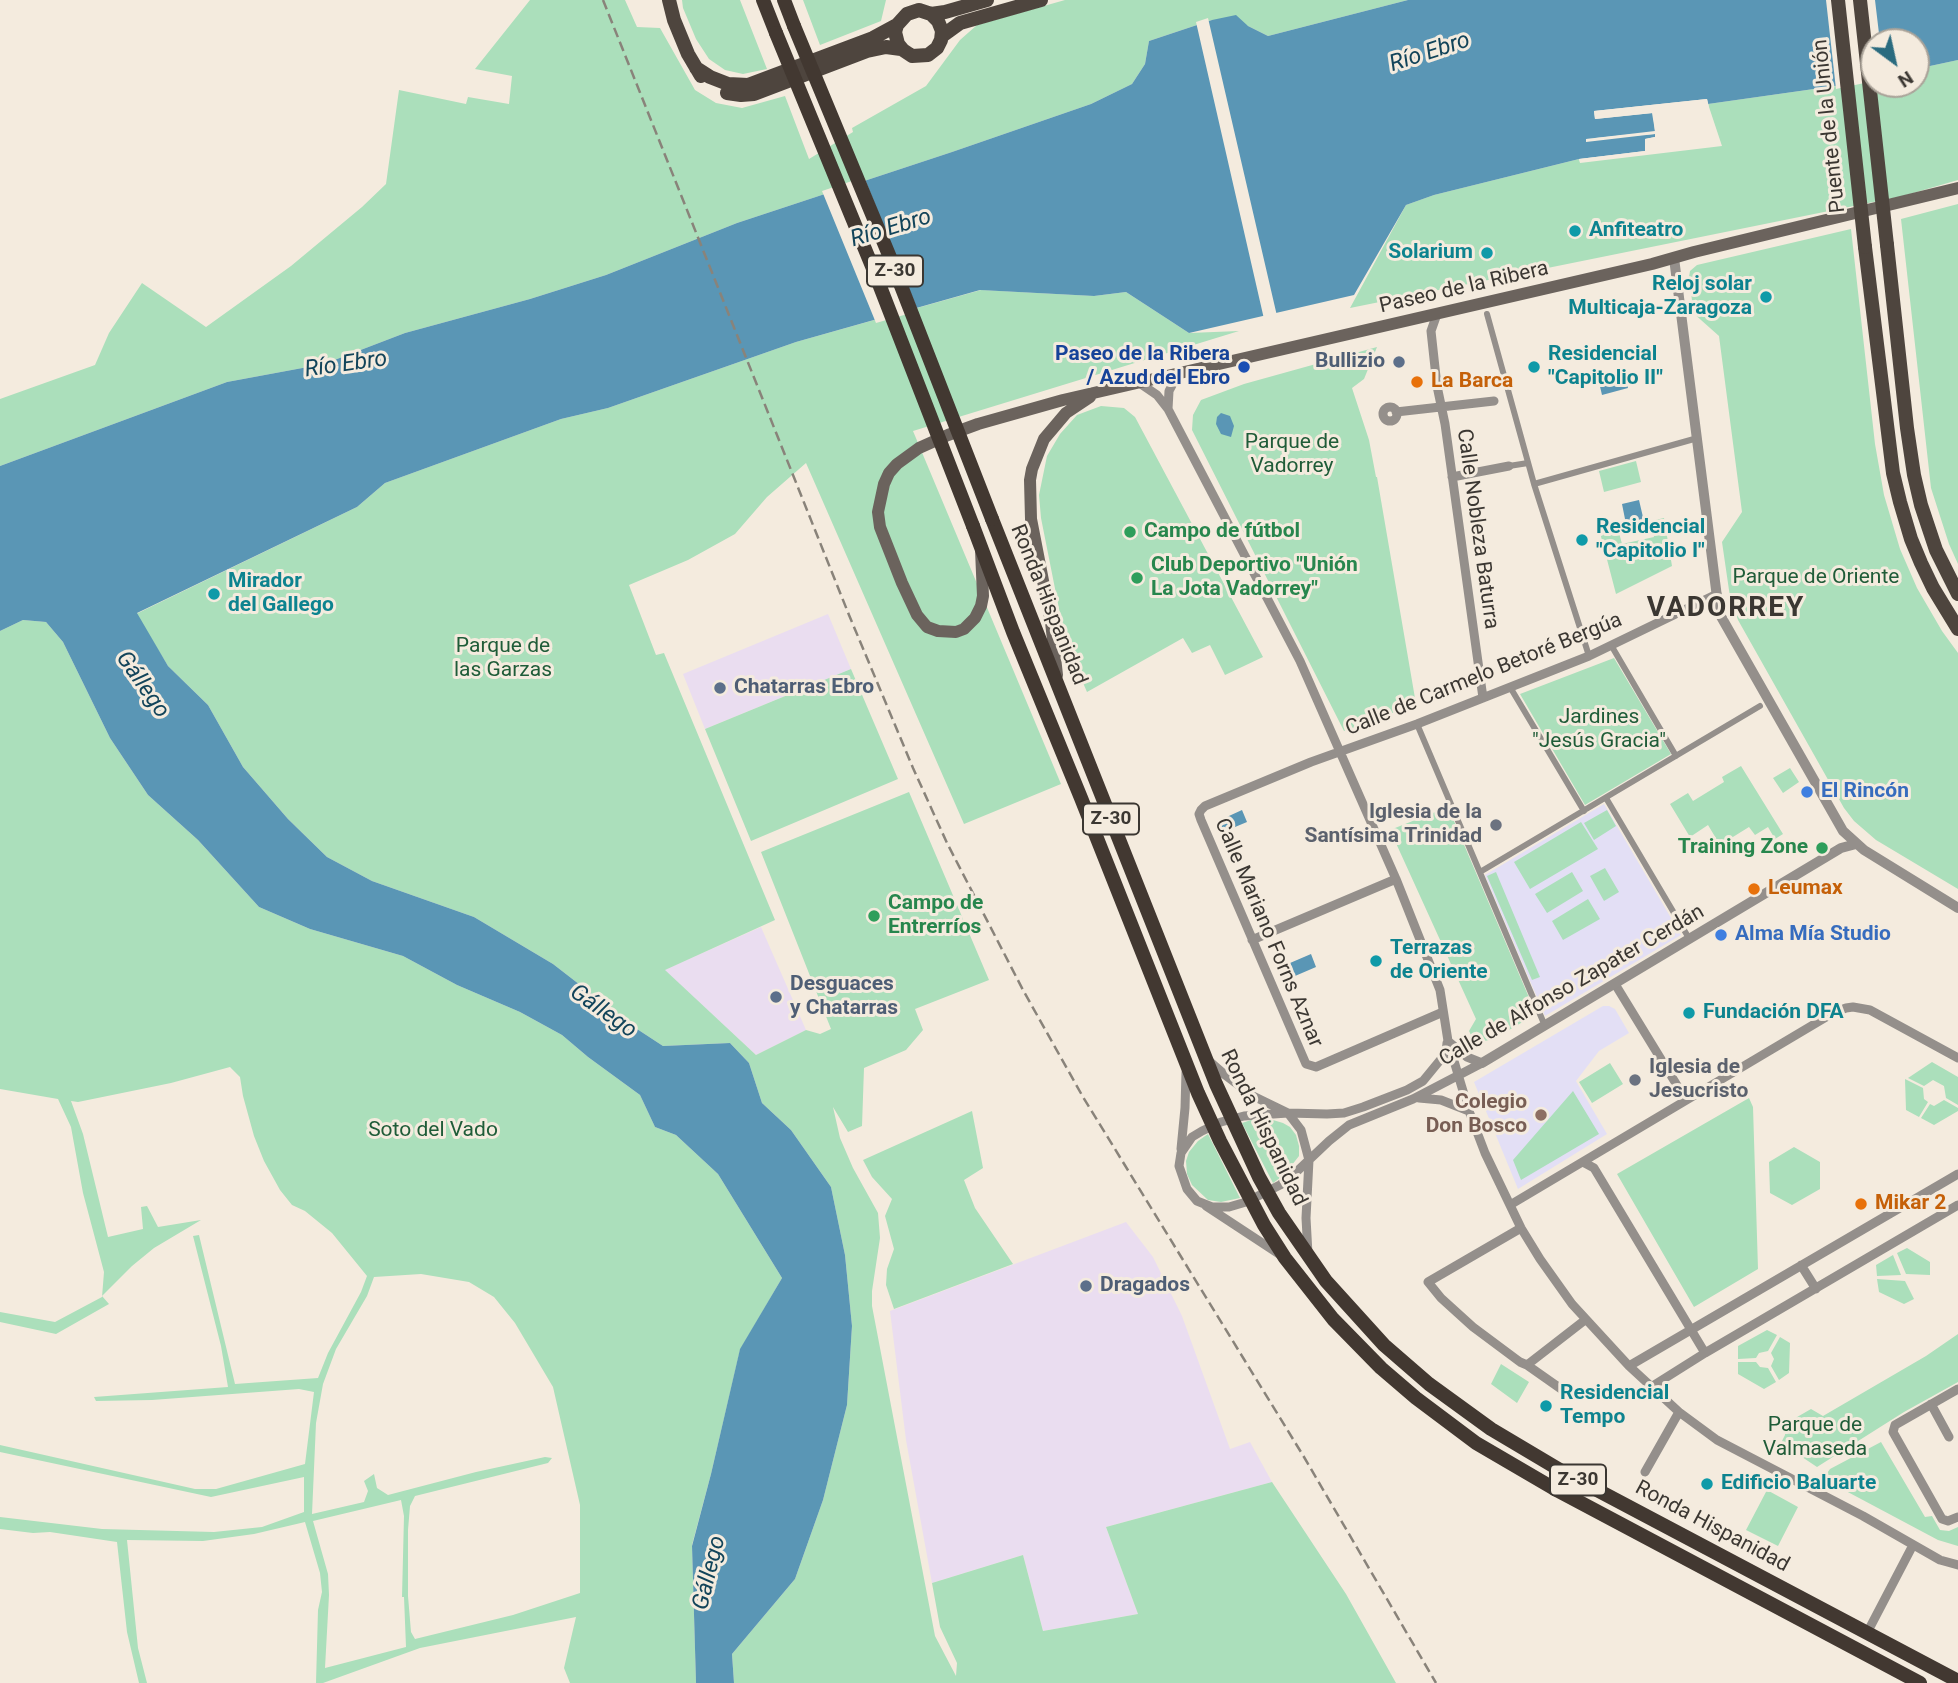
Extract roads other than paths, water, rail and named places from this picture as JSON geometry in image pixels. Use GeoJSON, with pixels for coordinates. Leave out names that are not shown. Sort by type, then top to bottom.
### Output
{"type":"FeatureCollection","features":[{"type":"Feature","properties":{"kind":"highway","name":"Ronda Hispanidad"},"geometry":{"type":"LineString","coordinates":[[784,0],[889,255],[1205,1056],[1267,1192],[1326,1281],[1384,1345],[1429,1384],[1492,1429],[1565,1473],[1958,1681]]}},
{"type":"Feature","properties":{"kind":"highway","name":"Ronda Hispanidad"},"geometry":{"type":"LineString","coordinates":[[764,3],[874,271],[1013,632],[1186,1063],[1250,1200],[1285,1258],[1333,1319],[1381,1368],[1476,1443],[1553,1488],[1920,1683]]}},
{"type":"Feature","properties":{"kind":"main road"},"geometry":{"type":"LineString","coordinates":[[669,0],[688,54],[704,80],[733,94],[749,95],[764,92],[867,51],[886,47],[901,49],[912,56],[928,55],[937,48],[942,36],[960,23],[1041,0]]}},
{"type":"Feature","properties":{"kind":"main road"},"geometry":{"type":"LineString","coordinates":[[900,0],[896,38],[901,49]]}},
{"type":"Feature","properties":{"kind":"main road"},"geometry":{"type":"LineString","coordinates":[[914,0],[938,21],[942,36]]}},
{"type":"Feature","properties":{"kind":"main road"},"geometry":{"type":"LineString","coordinates":[[696,68],[728,84],[748,85],[863,42],[897,24],[906,14],[919,10],[928,13],[945,12],[987,0]]}},
{"type":"Feature","properties":{"kind":"main road","name":"Puente de la Unión"},"geometry":{"type":"LineString","coordinates":[[1838,0],[1865,247],[1890,446],[1900,502],[1921,563],[1958,629]]}},
{"type":"Feature","properties":{"kind":"main road","name":"Puente de la Unión"},"geometry":{"type":"LineString","coordinates":[[1860,0],[1914,475],[1936,550],[1958,594]]}},
{"type":"Feature","properties":{"kind":"main road","name":"Paseo de la Ribera"},"geometry":{"type":"LineString","coordinates":[[981,546],[983,596],[975,618],[964,629],[956,632],[937,632],[928,627],[917,615],[880,527],[879,502],[889,474],[907,456],[948,435],[1021,411],[1674,258],[1958,188]]}},
{"type":"Feature","properties":{"kind":"main road"},"geometry":{"type":"LineString","coordinates":[[1058,688],[1051,622],[1031,519],[1030,480],[1041,446],[1055,424],[1066,412],[1100,391]]}},
{"type":"Feature","properties":{"kind":"street"},"geometry":{"type":"LineString","coordinates":[[1674,258],[1719,613],[1836,821],[1856,845],[1958,908]]}},
{"type":"Feature","properties":{"kind":"street","name":"Calle Nobleza Baturra"},"geometry":{"type":"LineString","coordinates":[[1437,314],[1431,331],[1483,698]]}},
{"type":"Feature","properties":{"kind":"street"},"geometry":{"type":"LineString","coordinates":[[1487,314],[1534,484],[1589,656]]}},
{"type":"Feature","properties":{"kind":"street"},"geometry":{"type":"LineString","coordinates":[[1419,318],[1431,331]]}},
{"type":"Feature","properties":{"kind":"street"},"geometry":{"type":"LineString","coordinates":[[1168,409],[1169,391],[1178,374]]}},
{"type":"Feature","properties":{"kind":"street"},"geometry":{"type":"LineString","coordinates":[[1138,382],[1157,395],[1168,409],[1294,649],[1396,879],[1440,990],[1448,1041],[1485,1153],[1521,1228],[1540,1259],[1585,1320],[1629,1366],[1679,1412],[1717,1440],[1940,1560],[1958,1565]]}},
{"type":"Feature","properties":{"kind":"street"},"geometry":{"type":"LineString","coordinates":[[1494,401],[1511,399]]}},
{"type":"Feature","properties":{"kind":"street","name":"Calle Nobleza Baturra"},"geometry":{"type":"LineString","coordinates":[[1396,412],[1494,401]]}},
{"type":"Feature","properties":{"kind":"street"},"geometry":{"type":"LineString","coordinates":[[1534,484],[1693,439]]}},
{"type":"Feature","properties":{"kind":"street"},"geometry":{"type":"LineString","coordinates":[[1452,477],[1528,463]]}},
{"type":"Feature","properties":{"kind":"street","name":"Calle de Carmelo Betoré Bergúa"},"geometry":{"type":"LineString","coordinates":[[1199,814],[1205,806],[1340,751],[1417,724],[1589,656],[1717,594]]}},
{"type":"Feature","properties":{"kind":"street"},"geometry":{"type":"LineString","coordinates":[[1611,645],[1676,756]]}},
{"type":"Feature","properties":{"kind":"street"},"geometry":{"type":"LineString","coordinates":[[1510,687],[1584,811]]}},
{"type":"Feature","properties":{"kind":"street"},"geometry":{"type":"LineString","coordinates":[[1480,872],[1760,706]]}},
{"type":"Feature","properties":{"kind":"street"},"geometry":{"type":"LineString","coordinates":[[1417,724],[1545,1026]]}},
{"type":"Feature","properties":{"kind":"street"},"geometry":{"type":"LineString","coordinates":[[1606,798],[1689,940]]}},
{"type":"Feature","properties":{"kind":"street","name":"Calle Mariano Forns Aznar"},"geometry":{"type":"LineString","coordinates":[[1199,814],[1306,1065],[1316,1067],[1443,1012]]}},
{"type":"Feature","properties":{"kind":"street","name":"Calle de Alfonso Zapater Cerdán"},"geometry":{"type":"LineString","coordinates":[[1205,1205],[1229,1207],[1267,1192],[1291,1177],[1349,1125],[1413,1099],[1482,1063],[1841,848],[1856,845]]}},
{"type":"Feature","properties":{"kind":"street"},"geometry":{"type":"LineString","coordinates":[[1252,940],[1396,879]]}},
{"type":"Feature","properties":{"kind":"street"},"geometry":{"type":"LineString","coordinates":[[1615,984],[1686,1100]]}},
{"type":"Feature","properties":{"kind":"street"},"geometry":{"type":"LineString","coordinates":[[1510,1205],[1833,1013],[1846,1008],[1870,1010],[1958,1058]]}},
{"type":"Feature","properties":{"kind":"street"},"geometry":{"type":"LineString","coordinates":[[1181,1153],[1192,1138],[1213,1125],[1232,1119],[1262,1114],[1344,1113],[1407,1090],[1431,1073],[1446,1052],[1448,1041]]}},
{"type":"Feature","properties":{"kind":"street"},"geometry":{"type":"LineString","coordinates":[[1448,1041],[1467,1056],[1482,1063]]}},
{"type":"Feature","properties":{"kind":"street"},"geometry":{"type":"LineString","coordinates":[[1205,1056],[1254,1096],[1288,1113],[1301,1130],[1309,1160],[1306,1218],[1308,1255]]}},
{"type":"Feature","properties":{"kind":"street"},"geometry":{"type":"LineString","coordinates":[[1186,1063],[1179,1166],[1184,1183],[1191,1195],[1285,1258]]}},
{"type":"Feature","properties":{"kind":"street"},"geometry":{"type":"LineString","coordinates":[[1413,1099],[1423,1097],[1441,1100],[1469,1111]]}},
{"type":"Feature","properties":{"kind":"street"},"geometry":{"type":"LineString","coordinates":[[1583,1162],[1594,1168],[1705,1353]]}},
{"type":"Feature","properties":{"kind":"street"},"geometry":{"type":"LineString","coordinates":[[1629,1366],[1958,1174]]}},
{"type":"Feature","properties":{"kind":"street"},"geometry":{"type":"LineString","coordinates":[[1651,1387],[1958,1205]]}},
{"type":"Feature","properties":{"kind":"street"},"geometry":{"type":"LineString","coordinates":[[1521,1228],[1428,1282],[1466,1321],[1564,1391]]}},
{"type":"Feature","properties":{"kind":"street"},"geometry":{"type":"LineString","coordinates":[[1801,1265],[1816,1289]]}},
{"type":"Feature","properties":{"kind":"street"},"geometry":{"type":"LineString","coordinates":[[1527,1365],[1585,1320]]}},
{"type":"Feature","properties":{"kind":"street"},"geometry":{"type":"LineString","coordinates":[[1958,1389],[1895,1425],[1894,1432],[1942,1519],[1948,1521],[1958,1517]]}},
{"type":"Feature","properties":{"kind":"street"},"geometry":{"type":"LineString","coordinates":[[1931,1405],[1949,1437]]}},
{"type":"Feature","properties":{"kind":"street"},"geometry":{"type":"LineString","coordinates":[[1645,1472],[1679,1412]]}},
{"type":"Feature","properties":{"kind":"street"},"geometry":{"type":"LineString","coordinates":[[1867,1633],[1913,1545]]}},
{"type":"Feature","properties":{"kind":"water"},"geometry":{"type":"Polygon","coordinates":[[[1408,0],[1958,0],[1958,60],[1930,66],[1930,28],[1860,28],[1860,81],[1708,104],[1707,99],[1594,111],[1595,119],[1653,113],[1655,132],[1586,139],[1655,134],[1655,137],[1645,139],[1645,151],[1579,159],[1434,195],[1406,205],[1354,295],[1189,333],[1126,292],[1094,296],[980,290],[796,342],[608,408],[561,419],[385,483],[357,507],[137,613],[168,666],[208,705],[243,767],[288,819],[327,857],[372,881],[474,917],[553,964],[663,1046],[730,1043],[749,1063],[762,1103],[791,1130],[831,1187],[845,1255],[852,1326],[847,1405],[823,1500],[795,1579],[732,1654],[734,1683],[696,1683],[692,1546],[740,1349],[782,1278],[718,1174],[676,1135],[655,1127],[640,1095],[562,1035],[403,956],[310,929],[259,907],[198,840],[148,795],[110,738],[63,642],[46,622],[23,620],[0,631],[0,466],[227,382],[324,364],[405,333],[606,275],[737,223],[1091,104],[1132,84],[1145,64],[1149,41],[1236,15],[1248,26],[1268,36],[1408,0]]]}},
{"type":"Feature","properties":{"kind":"water"},"geometry":{"type":"Polygon","coordinates":[[[1624,371],[1628,388],[1602,395],[1598,378],[1624,371]]]}},
{"type":"Feature","properties":{"kind":"water"},"geometry":{"type":"Polygon","coordinates":[[[1221,413],[1230,416],[1234,426],[1231,437],[1221,434],[1216,424],[1221,413]]]}},
{"type":"Feature","properties":{"kind":"water"},"geometry":{"type":"Polygon","coordinates":[[[1639,500],[1646,530],[1628,534],[1622,504],[1639,500]]]}},
{"type":"Feature","properties":{"kind":"water"},"geometry":{"type":"Polygon","coordinates":[[[1242,810],[1247,822],[1223,832],[1218,821],[1242,810]]]}},
{"type":"Feature","properties":{"kind":"water"},"geometry":{"type":"Polygon","coordinates":[[[1311,954],[1316,967],[1295,976],[1290,963],[1311,954]]]}},
{"type":"Feature","properties":{"kind":"railway"},"geometry":{"type":"LineString","coordinates":[[603,0],[849,615],[947,843],[1023,990],[1083,1097],[1304,1457],[1436,1683]]}},
{"type":"Feature","properties":{"kind":"place","name":"Anfiteatro"},"geometry":{"type":"Point","coordinates":[1575,231]}},
{"type":"Feature","properties":{"kind":"place","name":"Solarium"},"geometry":{"type":"Point","coordinates":[1487,253]}},
{"type":"Feature","properties":{"kind":"place","name":"Reloj solar Multicaja-Zaragoza"},"geometry":{"type":"Point","coordinates":[1766,297]}},
{"type":"Feature","properties":{"kind":"place","name":"Bullizio"},"geometry":{"type":"Point","coordinates":[1399,362]}},
{"type":"Feature","properties":{"kind":"place","name":"Paseo de la Ribera / Azud del Ebro"},"geometry":{"type":"Point","coordinates":[1244,367]}},
{"type":"Feature","properties":{"kind":"place","name":"Residencial \"Capitolio II\""},"geometry":{"type":"Point","coordinates":[1534,367]}},
{"type":"Feature","properties":{"kind":"place","name":"La Barca"},"geometry":{"type":"Point","coordinates":[1417,382]}},
{"type":"Feature","properties":{"kind":"place","name":"Campo de fútbol"},"geometry":{"type":"Point","coordinates":[1130,532]}},
{"type":"Feature","properties":{"kind":"place","name":"Residencial \"Capitolio I\""},"geometry":{"type":"Point","coordinates":[1582,540]}},
{"type":"Feature","properties":{"kind":"place","name":"Club Deportivo \"Unión La Jota Vadorrey\""},"geometry":{"type":"Point","coordinates":[1137,578]}},
{"type":"Feature","properties":{"kind":"place","name":"Mirador del Gallego"},"geometry":{"type":"Point","coordinates":[214,594]}},
{"type":"Feature","properties":{"kind":"place","name":"Chatarras Ebro"},"geometry":{"type":"Point","coordinates":[720,688]}},
{"type":"Feature","properties":{"kind":"place","name":"El Rincón"},"geometry":{"type":"Point","coordinates":[1807,792]}},
{"type":"Feature","properties":{"kind":"place","name":"Iglesia de la Santísima Trinidad"},"geometry":{"type":"Point","coordinates":[1496,825]}},
{"type":"Feature","properties":{"kind":"place","name":"Training Zone"},"geometry":{"type":"Point","coordinates":[1822,848]}},
{"type":"Feature","properties":{"kind":"place","name":"Leumax"},"geometry":{"type":"Point","coordinates":[1754,889]}},
{"type":"Feature","properties":{"kind":"place","name":"Campo de Entrerríos"},"geometry":{"type":"Point","coordinates":[874,916]}},
{"type":"Feature","properties":{"kind":"place","name":"Alma Mía Studio"},"geometry":{"type":"Point","coordinates":[1721,935]}},
{"type":"Feature","properties":{"kind":"place","name":"Terrazas de Oriente"},"geometry":{"type":"Point","coordinates":[1376,961]}},
{"type":"Feature","properties":{"kind":"place","name":"Desguaces y Chatarras"},"geometry":{"type":"Point","coordinates":[776,997]}},
{"type":"Feature","properties":{"kind":"place","name":"Fundación DFA"},"geometry":{"type":"Point","coordinates":[1689,1013]}},
{"type":"Feature","properties":{"kind":"place","name":"Iglesia de Jesucristo"},"geometry":{"type":"Point","coordinates":[1635,1080]}},
{"type":"Feature","properties":{"kind":"place","name":"Colegio Don Bosco"},"geometry":{"type":"Point","coordinates":[1541,1115]}},
{"type":"Feature","properties":{"kind":"place","name":"Mikar 2"},"geometry":{"type":"Point","coordinates":[1861,1204]}},
{"type":"Feature","properties":{"kind":"place","name":"Dragados"},"geometry":{"type":"Point","coordinates":[1086,1286]}},
{"type":"Feature","properties":{"kind":"place","name":"Residencial Tempo"},"geometry":{"type":"Point","coordinates":[1546,1406]}},
{"type":"Feature","properties":{"kind":"place","name":"Edificio Baluarte"},"geometry":{"type":"Point","coordinates":[1707,1484]}},
{"type":"Feature","properties":{"kind":"district","name":"VADORREY"},"geometry":{"type":"Point","coordinates":[1726,609]}},
{"type":"Feature","properties":{"kind":"water label","name":"Río Ebro"},"geometry":{"type":"Point","coordinates":[1430,53]}},
{"type":"Feature","properties":{"kind":"water label","name":"Río Ebro"},"geometry":{"type":"Point","coordinates":[891,229]}},
{"type":"Feature","properties":{"kind":"water label","name":"Río Ebro"},"geometry":{"type":"Point","coordinates":[346,365]}},
{"type":"Feature","properties":{"kind":"water label","name":"Gállego"},"geometry":{"type":"Point","coordinates":[142,685]}},
{"type":"Feature","properties":{"kind":"water label","name":"Gállego"},"geometry":{"type":"Point","coordinates":[603,1012]}},
{"type":"Feature","properties":{"kind":"water label","name":"Gállego"},"geometry":{"type":"Point","coordinates":[710,1573]}},
{"type":"Feature","properties":{"kind":"park label","name":"Parque de Vadorrey"},"geometry":{"type":"Point","coordinates":[1292,455]}},
{"type":"Feature","properties":{"kind":"park label","name":"Parque de Oriente"},"geometry":{"type":"Point","coordinates":[1816,578]}},
{"type":"Feature","properties":{"kind":"park label","name":"Parque de las Garzas"},"geometry":{"type":"Point","coordinates":[503,659]}},
{"type":"Feature","properties":{"kind":"park label","name":"Jardines \"Jesús Gracia\""},"geometry":{"type":"Point","coordinates":[1599,730]}},
{"type":"Feature","properties":{"kind":"park label","name":"Soto del Vado"},"geometry":{"type":"Point","coordinates":[433,1131]}},
{"type":"Feature","properties":{"kind":"park label","name":"Parque de Valmaseda"},"geometry":{"type":"Point","coordinates":[1815,1438]}}]}
